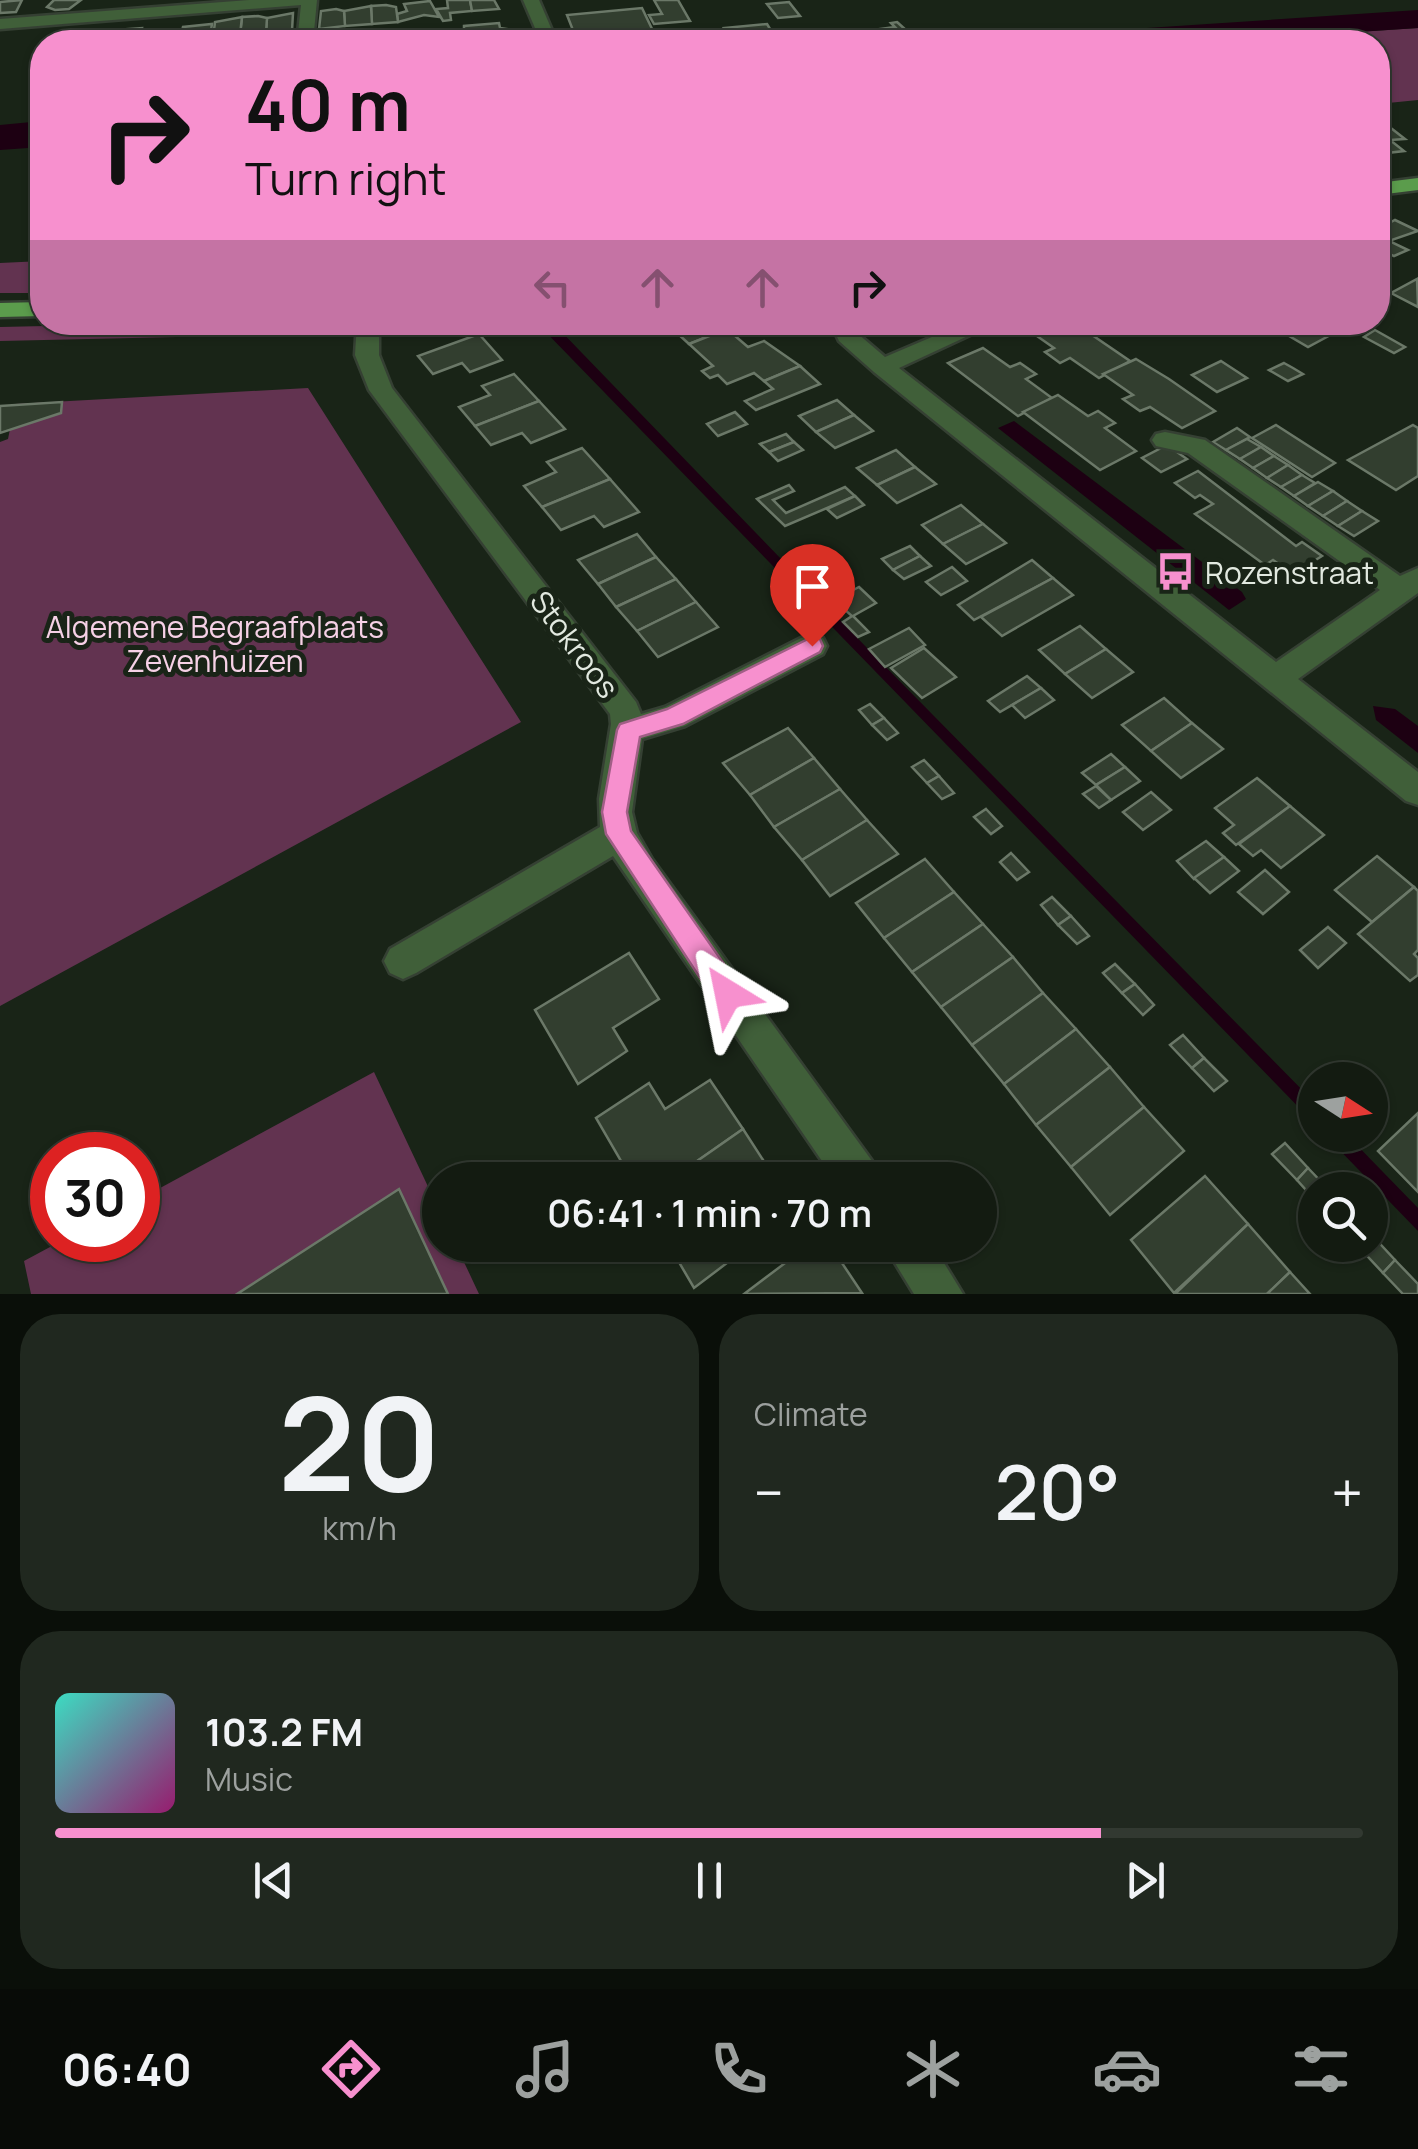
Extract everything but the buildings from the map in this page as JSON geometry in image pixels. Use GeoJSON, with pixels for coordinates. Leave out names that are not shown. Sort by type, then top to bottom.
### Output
{"type":"FeatureCollection","features":[{"type":"Feature","properties":{"kind":"main road"},"geometry":{"type":"LineString","coordinates":[[1390,187],[1418,184]]}},
{"type":"Feature","properties":{"kind":"main road"},"geometry":{"type":"LineString","coordinates":[[0,310],[30,309]]}},
{"type":"Feature","properties":{"kind":"street"},"geometry":{"type":"LineString","coordinates":[[89,18],[94,0]]}},
{"type":"Feature","properties":{"kind":"street"},"geometry":{"type":"LineString","coordinates":[[0,24],[308,0],[305,30]]}},
{"type":"Feature","properties":{"kind":"street"},"geometry":{"type":"LineString","coordinates":[[531,0],[544,30]]}},
{"type":"Feature","properties":{"kind":"street","name":"Stokroos"},"geometry":{"type":"LineString","coordinates":[[367,335],[366,355],[380,390],[625,711],[629,730],[614,812],[619,834]]}},
{"type":"Feature","properties":{"kind":"street"},"geometry":{"type":"LineString","coordinates":[[847,335],[1418,791]]}},
{"type":"Feature","properties":{"kind":"street"},"geometry":{"type":"LineString","coordinates":[[882,367],[957,335]]}},
{"type":"Feature","properties":{"kind":"street"},"geometry":{"type":"LineString","coordinates":[[1165,440],[1196,446],[1409,584],[1276,678]]}},
{"type":"Feature","properties":{"kind":"street"},"geometry":{"type":"LineString","coordinates":[[629,730],[674,717],[812,646]]}},
{"type":"Feature","properties":{"kind":"street"},"geometry":{"type":"LineString","coordinates":[[403,962],[619,834],[640,870],[847,1162]]}},
{"type":"Feature","properties":{"kind":"street"},"geometry":{"type":"LineString","coordinates":[[918,1262],[940,1294]]}},
{"type":"Feature","properties":{"kind":"green space"},"geometry":{"type":"Polygon","coordinates":[[[1418,28],[1418,100],[1390,103],[1388,30],[1418,28]]]}},
{"type":"Feature","properties":{"kind":"green space"},"geometry":{"type":"Polygon","coordinates":[[[30,262],[30,293],[0,293],[0,263],[30,262]]]}},
{"type":"Feature","properties":{"kind":"green space"},"geometry":{"type":"Polygon","coordinates":[[[30,326],[30,335],[178,335],[0,341],[0,327],[30,326]]]}},
{"type":"Feature","properties":{"kind":"green space","name":"Algemene Begraafplaats Zevenhuizen"},"geometry":{"type":"Polygon","coordinates":[[[308,388],[521,722],[0,1006],[0,442],[8,439],[15,404],[308,388]]]}},
{"type":"Feature","properties":{"kind":"green space"},"geometry":{"type":"Polygon","coordinates":[[[374,1072],[422,1174],[422,1262],[464,1262],[479,1294],[31,1294],[24,1261],[30,1258],[30,1262],[160,1262],[160,1188],[374,1072]]]}},
{"type":"Feature","properties":{"kind":"shaded area"},"geometry":{"type":"Polygon","coordinates":[[[1418,10],[1418,28],[1116,30],[1418,10]]]}},
{"type":"Feature","properties":{"kind":"shaded area"},"geometry":{"type":"Polygon","coordinates":[[[30,122],[30,148],[0,150],[0,125],[30,122]]]}},
{"type":"Feature","properties":{"kind":"shaded area"},"geometry":{"type":"Polygon","coordinates":[[[549,335],[565,335],[1298,1086],[1298,1106],[549,335]]]}},
{"type":"Feature","properties":{"kind":"shaded area"},"geometry":{"type":"Polygon","coordinates":[[[1014,421],[1242,592],[1246,599],[1229,610],[998,428],[1014,421]]]}},
{"type":"Feature","properties":{"kind":"shaded area"},"geometry":{"type":"Polygon","coordinates":[[[1373,706],[1395,709],[1418,726],[1418,753],[1376,720],[1373,706]]]}},
{"type":"Feature","properties":{"kind":"shaded area"},"geometry":{"type":"Polygon","coordinates":[[[1341,1152],[1364,1152],[1383,1172],[1361,1172],[1341,1152]]]}},
{"type":"Feature","properties":{"kind":"shaded area"},"geometry":{"type":"Polygon","coordinates":[[[1388,1177],[1418,1208],[1418,1231],[1388,1200],[1388,1177]]]}},
{"type":"Feature","properties":{"kind":"place","name":"Rozenstraat"},"geometry":{"type":"Point","coordinates":[1175,572]}},
{"type":"Feature","properties":{"kind":"route"},"geometry":{"type":"LineString","coordinates":[[728,994],[619,834],[614,812],[629,730],[674,717],[812,646]]}}]}
